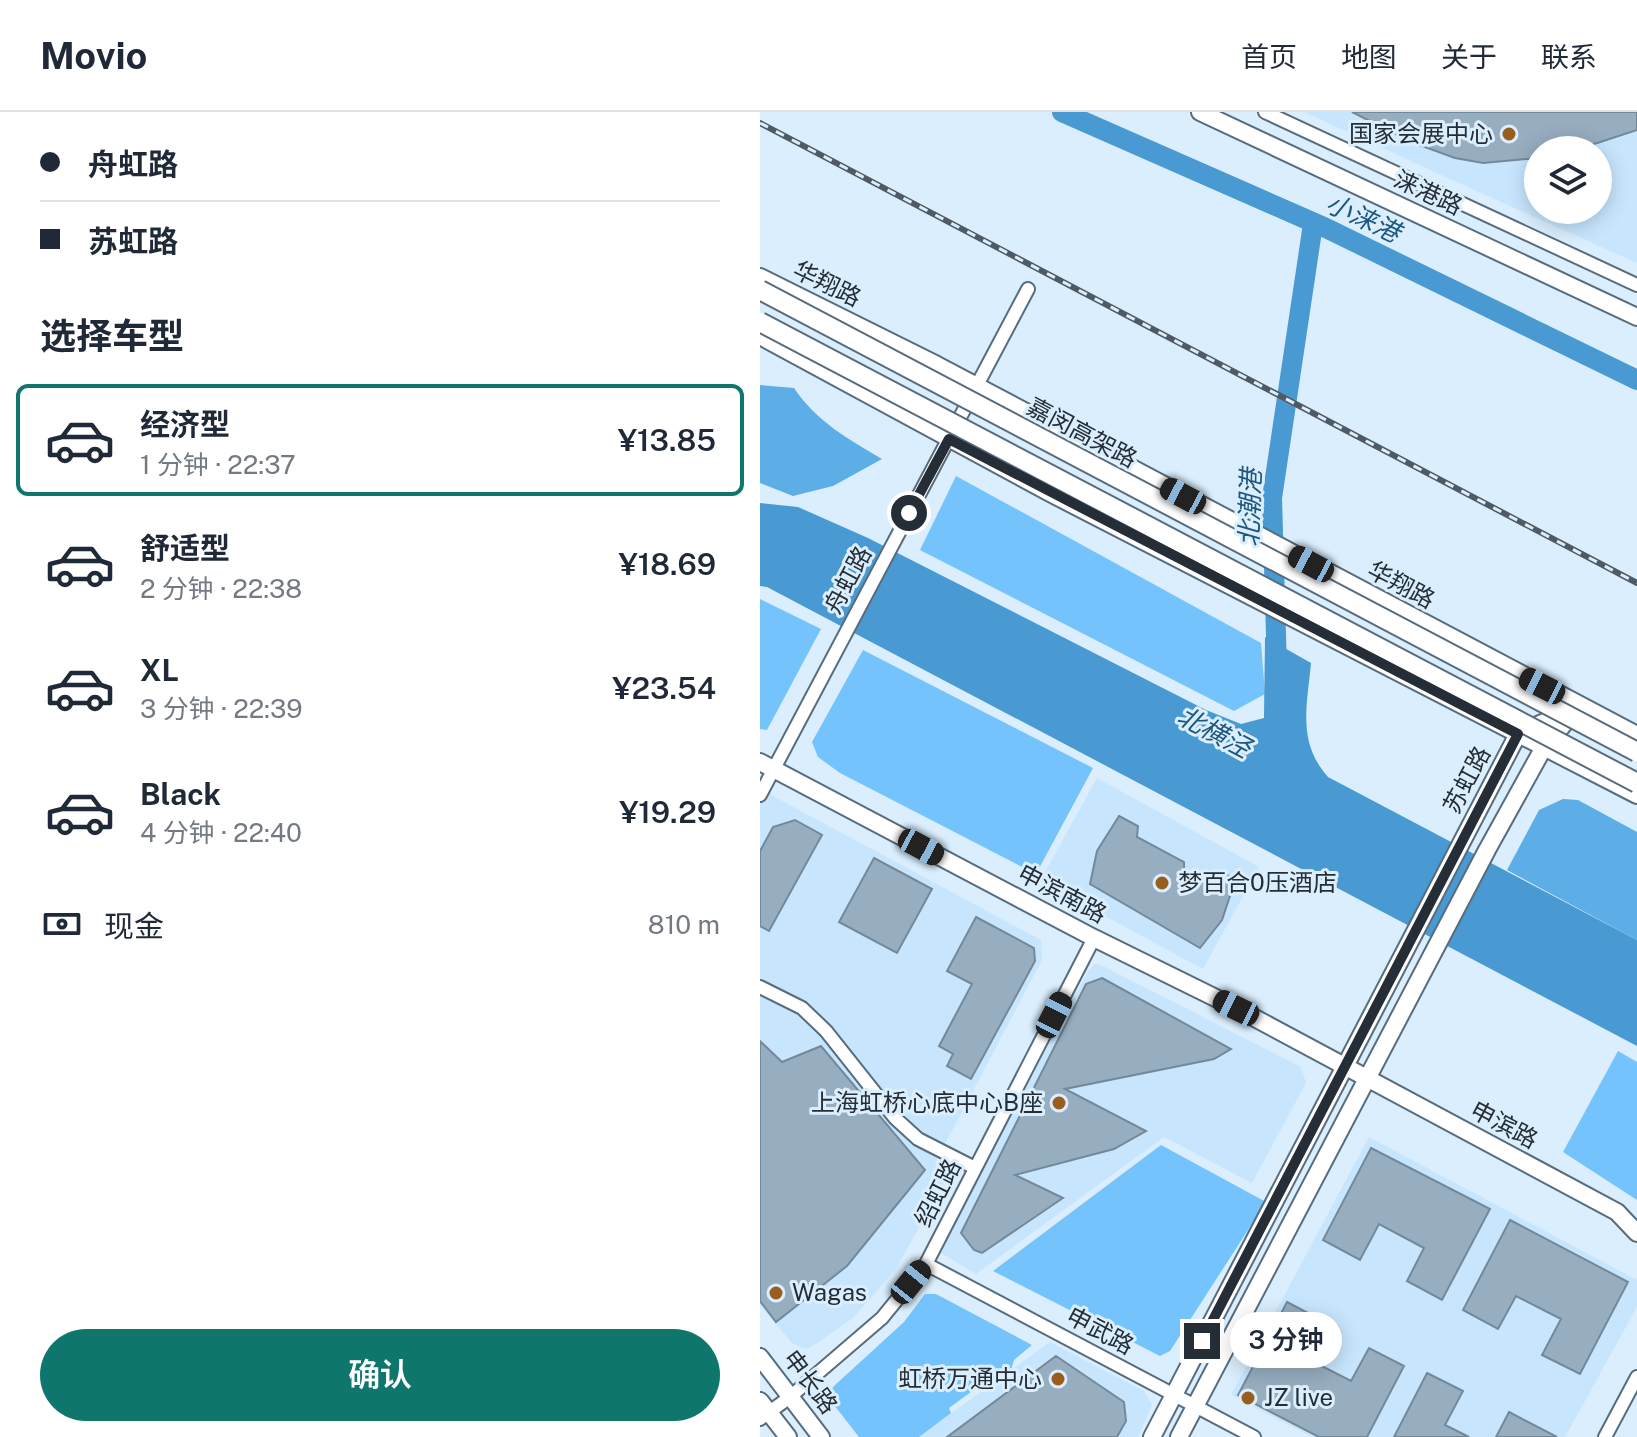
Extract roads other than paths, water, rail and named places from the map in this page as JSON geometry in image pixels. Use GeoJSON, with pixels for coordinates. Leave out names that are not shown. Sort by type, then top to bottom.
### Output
{"type":"FeatureCollection","features":[{"type":"Feature","properties":{"kind":"highway","name":"嘉闵高架路"},"geometry":{"type":"LineString","coordinates":[[760,290],[1637,752]]}},
{"type":"Feature","properties":{"kind":"highway"},"geometry":{"type":"LineString","coordinates":[[760,322],[1637,783]]}},
{"type":"Feature","properties":{"kind":"main road","name":"涞港路"},"geometry":{"type":"LineString","coordinates":[[1200,112],[1637,317]]}},
{"type":"Feature","properties":{"kind":"main road","name":"华翔路"},"geometry":{"type":"LineString","coordinates":[[760,277],[976,385],[1637,735]]}},
{"type":"Feature","properties":{"kind":"main road"},"geometry":{"type":"LineString","coordinates":[[760,336],[949,439],[1637,795]]}},
{"type":"Feature","properties":{"kind":"main road"},"geometry":{"type":"LineString","coordinates":[[1179,1437],[1487,850],[1544,747],[1580,706]]}},
{"type":"Feature","properties":{"kind":"main road","name":"苏虹路"},"geometry":{"type":"LineString","coordinates":[[1152,1437],[1518,734],[1580,706]]}},
{"type":"Feature","properties":{"kind":"main road","name":"申滨南路"},"geometry":{"type":"LineString","coordinates":[[767,766],[1344,1066]]}},
{"type":"Feature","properties":{"kind":"main road","name":"申滨路"},"geometry":{"type":"LineString","coordinates":[[1344,1066],[1617,1212],[1637,1233]]}},
{"type":"Feature","properties":{"kind":"main road","name":"申长路"},"geometry":{"type":"LineString","coordinates":[[760,1357],[821,1437]]}},
{"type":"Feature","properties":{"kind":"main road"},"geometry":{"type":"LineString","coordinates":[[763,1411],[788,1437]]}},
{"type":"Feature","properties":{"kind":"street"},"geometry":{"type":"LineString","coordinates":[[1265,112],[1637,285]]}},
{"type":"Feature","properties":{"kind":"street","name":"舟虹路"},"geometry":{"type":"LineString","coordinates":[[760,795],[767,766],[842,637],[1028,289]]}},
{"type":"Feature","properties":{"kind":"street","name":"绍虹路"},"geometry":{"type":"LineString","coordinates":[[763,1411],[790,1397],[882,1318],[926,1264],[1094,938]]}},
{"type":"Feature","properties":{"kind":"street"},"geometry":{"type":"LineString","coordinates":[[760,987],[802,1008],[826,1031],[895,1118],[918,1139],[975,1168]]}},
{"type":"Feature","properties":{"kind":"street","name":"申武路"},"geometry":{"type":"LineString","coordinates":[[926,1264],[1254,1437]]}},
{"type":"Feature","properties":{"kind":"street"},"geometry":{"type":"LineString","coordinates":[[1605,1437],[1637,1377]]}},
{"type":"Feature","properties":{"kind":"water","name":"北横泾"},"geometry":{"type":"Polygon","coordinates":[[[760,503],[798,507],[868,538],[1206,710],[1241,724],[1264,718],[1265,637],[1311,663],[1306,709],[1308,737],[1318,764],[1328,777],[1637,940],[1637,1046],[760,586],[760,503]]]}},
{"type":"Feature","properties":{"kind":"waterway","name":"小涞港"},"geometry":{"type":"LineString","coordinates":[[1062,112],[1326,228],[1637,380]]}},
{"type":"Feature","properties":{"kind":"waterway","name":"北潮港"},"geometry":{"type":"LineString","coordinates":[[1277,669],[1272,498],[1313,224]]}},
{"type":"Feature","properties":{"kind":"railway"},"geometry":{"type":"LineString","coordinates":[[760,123],[1637,583]]}},
{"type":"Feature","properties":{"kind":"place","name":"国家会展中心"},"geometry":{"type":"Point","coordinates":[1509,134]}},
{"type":"Feature","properties":{"kind":"place","name":"梦百合0压酒店"},"geometry":{"type":"Point","coordinates":[1162,883]}},
{"type":"Feature","properties":{"kind":"place","name":"上海虹桥心底中心B座"},"geometry":{"type":"Point","coordinates":[1059,1103]}},
{"type":"Feature","properties":{"kind":"place","name":"Wagas"},"geometry":{"type":"Point","coordinates":[776,1293]}},
{"type":"Feature","properties":{"kind":"place","name":"虹桥万通中心"},"geometry":{"type":"Point","coordinates":[1058,1379]}},
{"type":"Feature","properties":{"kind":"place","name":"JZ live"},"geometry":{"type":"Point","coordinates":[1248,1398]}}]}
